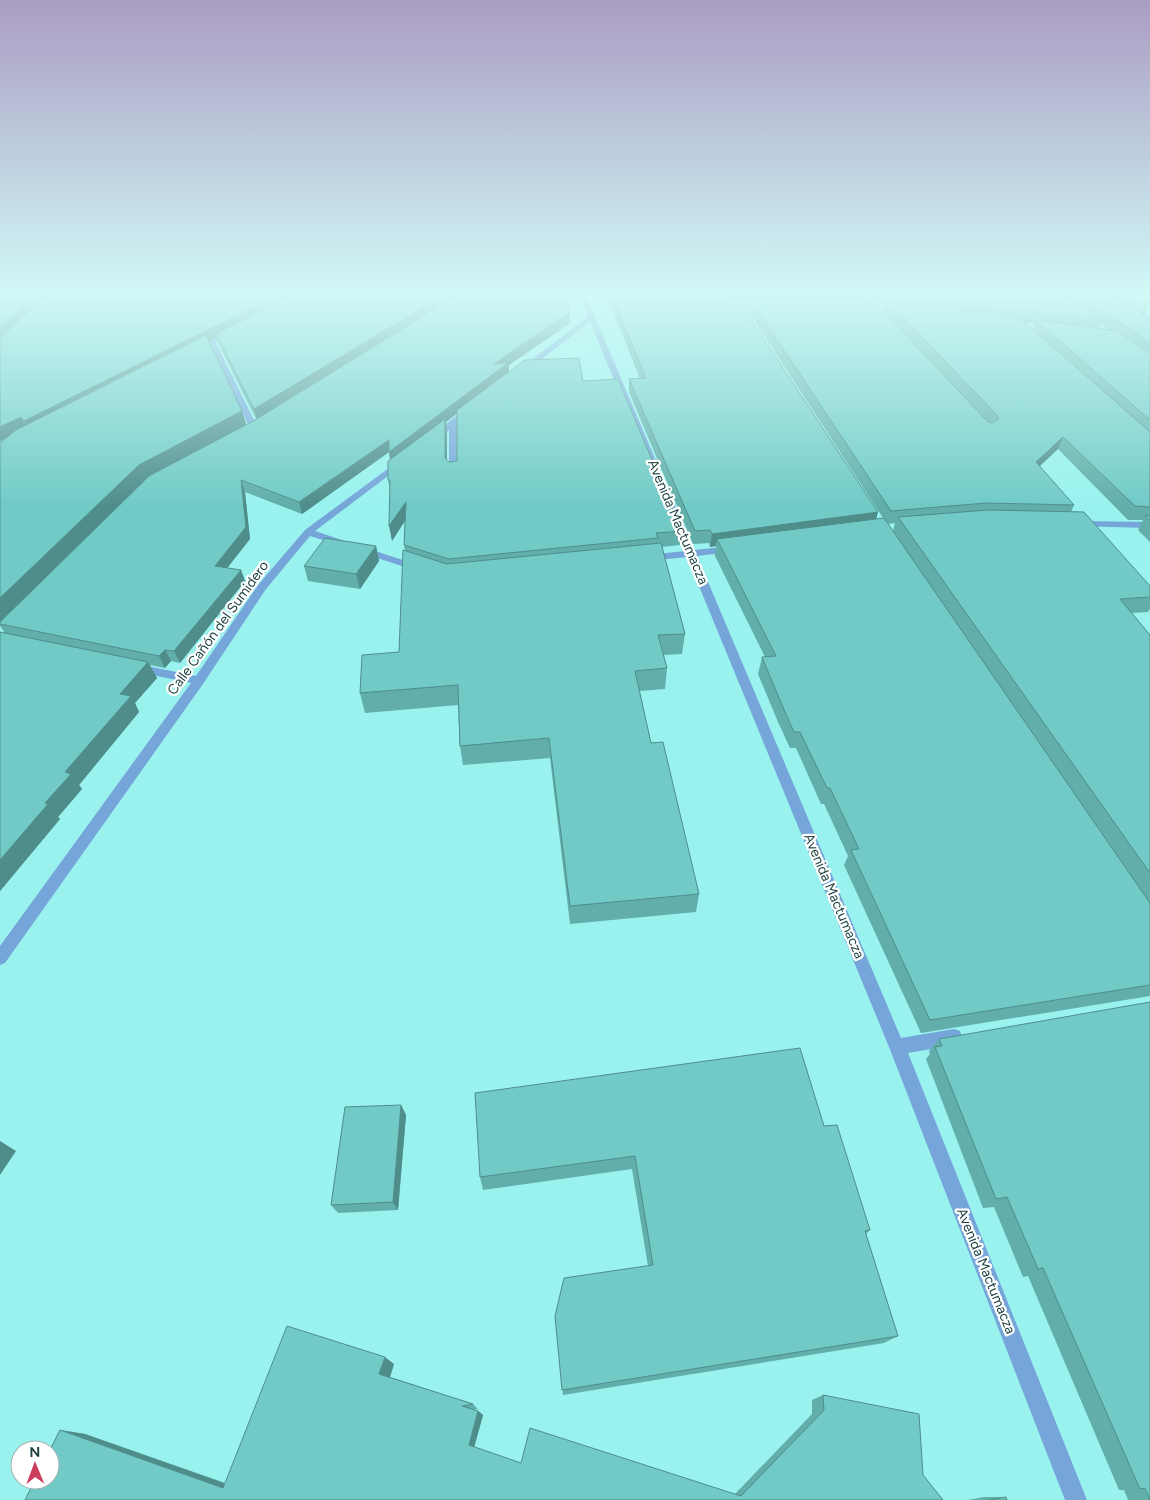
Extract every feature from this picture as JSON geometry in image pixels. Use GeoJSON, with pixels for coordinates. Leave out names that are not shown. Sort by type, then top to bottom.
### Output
{"type":"FeatureCollection","features":[{"type":"Feature","properties":{"kind":"street"},"geometry":{"type":"LineString","coordinates":[[224,366],[254,428]]}},
{"type":"Feature","properties":{"kind":"street"},"geometry":{"type":"LineString","coordinates":[[514,376],[527,366]]}},
{"type":"Feature","properties":{"kind":"street","name":"Avenida Mactumacza"},"geometry":{"type":"LineString","coordinates":[[613,366],[897,1047],[1076,1500]]}},
{"type":"Feature","properties":{"kind":"street"},"geometry":{"type":"LineString","coordinates":[[422,445],[476,405]]}},
{"type":"Feature","properties":{"kind":"street"},"geometry":{"type":"LineString","coordinates":[[453,422],[454,472]]}},
{"type":"Feature","properties":{"kind":"street","name":"Calle Cañón del Sumidero"},"geometry":{"type":"LineString","coordinates":[[0,958],[198,681],[262,588],[308,532],[407,457]]}},
{"type":"Feature","properties":{"kind":"street"},"geometry":{"type":"LineString","coordinates":[[1070,523],[1150,525]]}},
{"type":"Feature","properties":{"kind":"street"},"geometry":{"type":"LineString","coordinates":[[308,532],[431,573]]}},
{"type":"Feature","properties":{"kind":"street"},"geometry":{"type":"LineString","coordinates":[[634,560],[740,548]]}},
{"type":"Feature","properties":{"kind":"street"},"geometry":{"type":"LineString","coordinates":[[123,665],[198,681]]}},
{"type":"Feature","properties":{"kind":"street"},"geometry":{"type":"LineString","coordinates":[[897,1047],[965,1035]]}},
{"type":"Feature","properties":{"kind":"building"},"geometry":{"type":"Polygon","coordinates":[[[0,366],[135,366],[24,421],[21,417],[0,427],[0,366]]]}},
{"type":"Feature","properties":{"kind":"building"},"geometry":{"type":"Polygon","coordinates":[[[144,366],[221,366],[242,411],[139,465],[0,598],[0,443],[16,430],[144,366]]]}},
{"type":"Feature","properties":{"kind":"building"},"geometry":{"type":"Polygon","coordinates":[[[232,366],[326,366],[254,409],[232,366]]]}},
{"type":"Feature","properties":{"kind":"building"},"geometry":{"type":"Polygon","coordinates":[[[343,366],[504,366],[389,452],[389,440],[299,502],[241,480],[246,527],[215,566],[241,570],[174,651],[165,650],[159,656],[0,624],[149,476],[255,420],[343,366]]]}},
{"type":"Feature","properties":{"kind":"building"},"geometry":{"type":"Polygon","coordinates":[[[517,366],[580,366],[583,381],[618,379],[682,531],[656,533],[658,538],[449,559],[404,545],[406,502],[389,526],[390,480],[388,480],[388,461],[445,419],[445,458],[449,462],[457,461],[457,410],[517,366]]]}},
{"type":"Feature","properties":{"kind":"building"},"geometry":{"type":"Polygon","coordinates":[[[641,366],[782,366],[878,512],[712,534],[710,530],[695,531],[629,379],[646,378],[641,366]]]}},
{"type":"Feature","properties":{"kind":"building"},"geometry":{"type":"Polygon","coordinates":[[[795,366],[935,366],[988,422],[992,423],[999,419],[997,415],[950,366],[1075,366],[1150,432],[1150,507],[1135,506],[1063,437],[1036,462],[1074,505],[986,503],[891,511],[795,366]]]}},
{"type":"Feature","properties":{"kind":"building"},"geometry":{"type":"Polygon","coordinates":[[[1088,366],[1150,366],[1150,420],[1088,366]]]}},
{"type":"Feature","properties":{"kind":"building"},"geometry":{"type":"Polygon","coordinates":[[[988,510],[1084,512],[1150,586],[1150,597],[1120,599],[1150,635],[1150,873],[898,517],[988,510]]]}},
{"type":"Feature","properties":{"kind":"building"},"geometry":{"type":"Polygon","coordinates":[[[884,518],[1150,903],[1150,985],[930,1020],[851,850],[859,849],[830,788],[827,788],[800,732],[794,732],[782,705],[762,657],[776,656],[717,539],[884,518]]]}},
{"type":"Feature","properties":{"kind":"building"},"geometry":{"type":"Polygon","coordinates":[[[325,538],[376,546],[356,574],[304,566],[325,538]]]}},
{"type":"Feature","properties":{"kind":"building"},"geometry":{"type":"Polygon","coordinates":[[[661,543],[685,634],[658,635],[667,668],[635,671],[651,743],[663,742],[699,894],[570,906],[549,738],[460,746],[458,685],[360,693],[362,655],[399,652],[403,550],[447,564],[661,543]]]}},
{"type":"Feature","properties":{"kind":"building"},"geometry":{"type":"Polygon","coordinates":[[[0,632],[148,662],[120,694],[131,696],[65,772],[71,774],[45,803],[48,804],[0,860],[0,632]]]}},
{"type":"Feature","properties":{"kind":"building"},"geometry":{"type":"Polygon","coordinates":[[[1150,1002],[1150,1500],[1145,1488],[1140,1489],[1043,1268],[1038,1269],[1007,1197],[996,1199],[935,1047],[942,1046],[939,1039],[1150,1002]]]}},
{"type":"Feature","properties":{"kind":"building"},"geometry":{"type":"Polygon","coordinates":[[[800,1048],[824,1126],[837,1125],[870,1230],[865,1231],[898,1336],[562,1390],[555,1316],[564,1278],[653,1265],[635,1156],[480,1177],[475,1093],[800,1048]]]}},
{"type":"Feature","properties":{"kind":"building"},"geometry":{"type":"Polygon","coordinates":[[[401,1105],[393,1202],[331,1205],[345,1107],[401,1105]]]}},
{"type":"Feature","properties":{"kind":"building"},"geometry":{"type":"Polygon","coordinates":[[[287,1326],[385,1357],[379,1374],[473,1404],[462,1406],[478,1411],[469,1445],[521,1463],[530,1428],[741,1496],[824,1410],[823,1395],[919,1414],[923,1475],[943,1500],[25,1500],[30,1490],[60,1490],[60,1440],[55,1440],[60,1430],[223,1488],[287,1326]]]}},
{"type":"Feature","properties":{"kind":"building"},"geometry":{"type":"Polygon","coordinates":[[[1006,1497],[1007,1500],[989,1500],[1006,1497]]]}}]}
